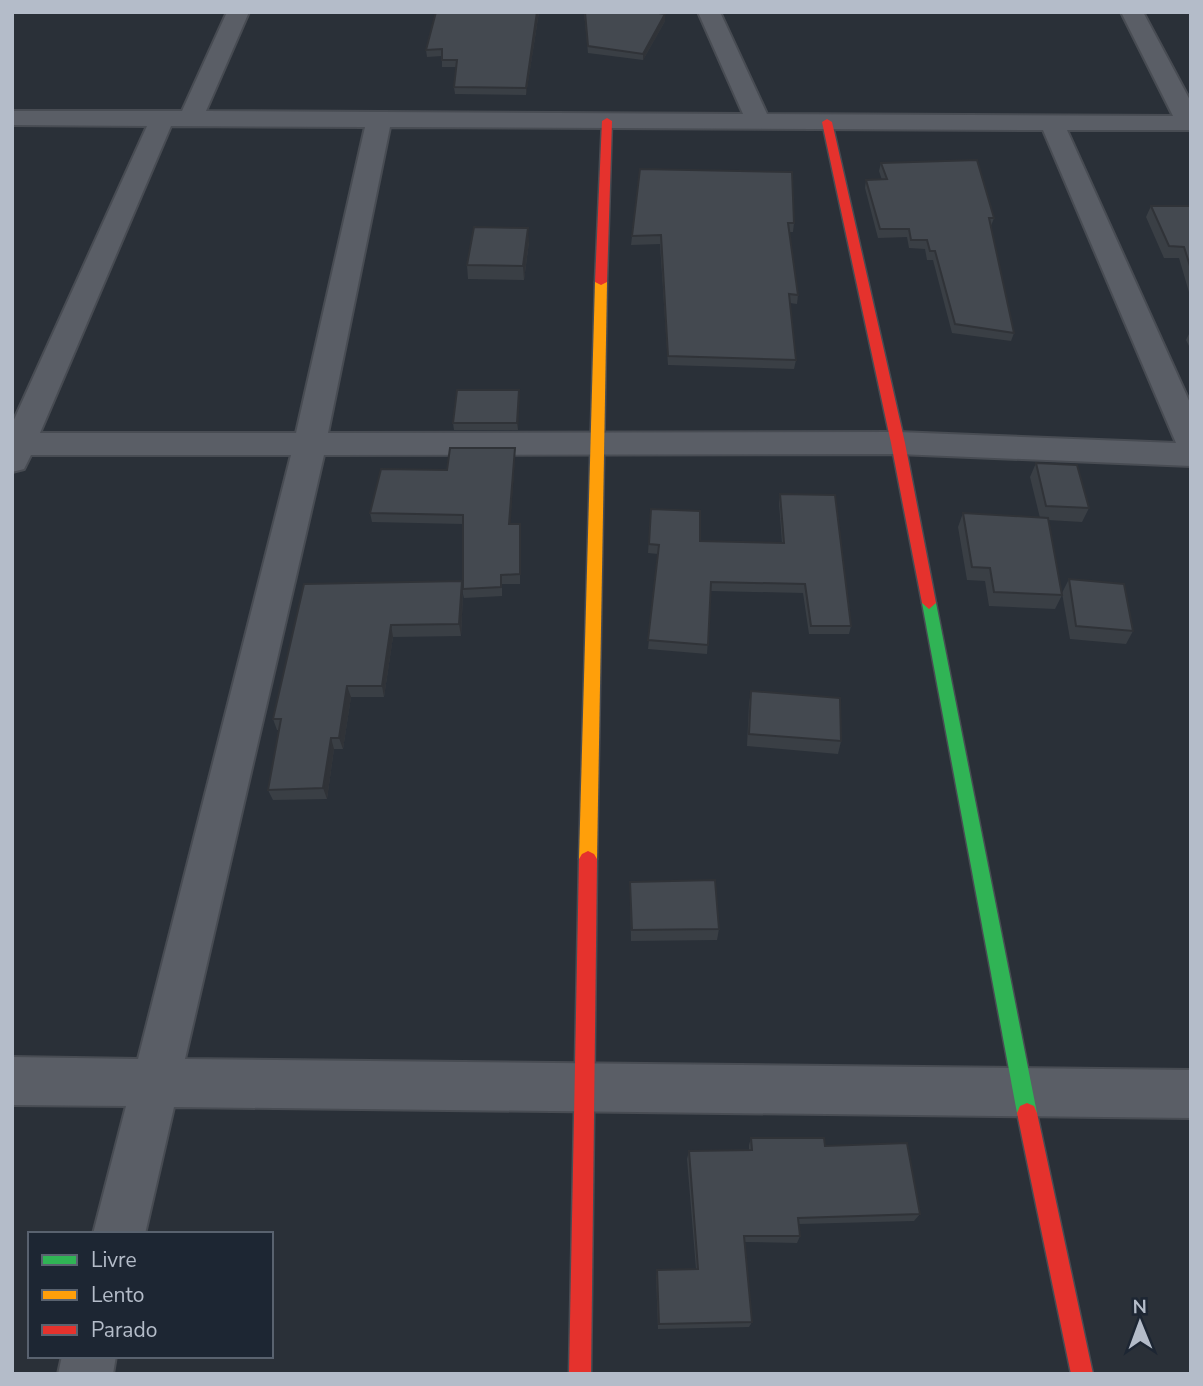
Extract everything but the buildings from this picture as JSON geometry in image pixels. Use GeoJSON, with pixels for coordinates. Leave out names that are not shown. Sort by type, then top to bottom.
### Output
{"type":"FeatureCollection","features":[{"type":"Feature","properties":{"kind":"street"},"geometry":{"type":"LineString","coordinates":[[191,119],[238,12]]}},
{"type":"Feature","properties":{"kind":"street"},"geometry":{"type":"LineString","coordinates":[[709,12],[759,122]]}},
{"type":"Feature","properties":{"kind":"street"},"geometry":{"type":"LineString","coordinates":[[12,118],[1052,124],[1190,122],[1132,12]]}},
{"type":"Feature","properties":{"kind":"street"},"geometry":{"type":"LineString","coordinates":[[162,119],[15,450],[310,444],[898,443],[1191,455]]}},
{"type":"Feature","properties":{"kind":"street"},"geometry":{"type":"LineString","coordinates":[[120,1232],[310,444],[379,120]]}},
{"type":"Feature","properties":{"kind":"street"},"geometry":{"type":"LineString","coordinates":[[580,1374],[594,445],[607,121]]}},
{"type":"Feature","properties":{"kind":"street"},"geometry":{"type":"LineString","coordinates":[[827,122],[898,443],[1023,1092],[1082,1374]]}},
{"type":"Feature","properties":{"kind":"street"},"geometry":{"type":"LineString","coordinates":[[1052,124],[1191,442]]}},
{"type":"Feature","properties":{"kind":"street"},"geometry":{"type":"LineString","coordinates":[[12,1081],[1191,1094]]}},
{"type":"Feature","properties":{"kind":"traffic: fast"},"geometry":{"type":"LineString","coordinates":[[929,603],[1027,1113]]}},
{"type":"Feature","properties":{"kind":"traffic: slow"},"geometry":{"type":"LineString","coordinates":[[588,859],[601,282]]}},
{"type":"Feature","properties":{"kind":"traffic: jam"},"geometry":{"type":"LineString","coordinates":[[601,282],[607,121]]}},
{"type":"Feature","properties":{"kind":"traffic: jam"},"geometry":{"type":"LineString","coordinates":[[827,122],[898,443],[929,603]]}},
{"type":"Feature","properties":{"kind":"traffic: jam"},"geometry":{"type":"LineString","coordinates":[[580,1374],[588,859]]}},
{"type":"Feature","properties":{"kind":"traffic: jam"},"geometry":{"type":"LineString","coordinates":[[1027,1113],[1082,1374]]}}]}
